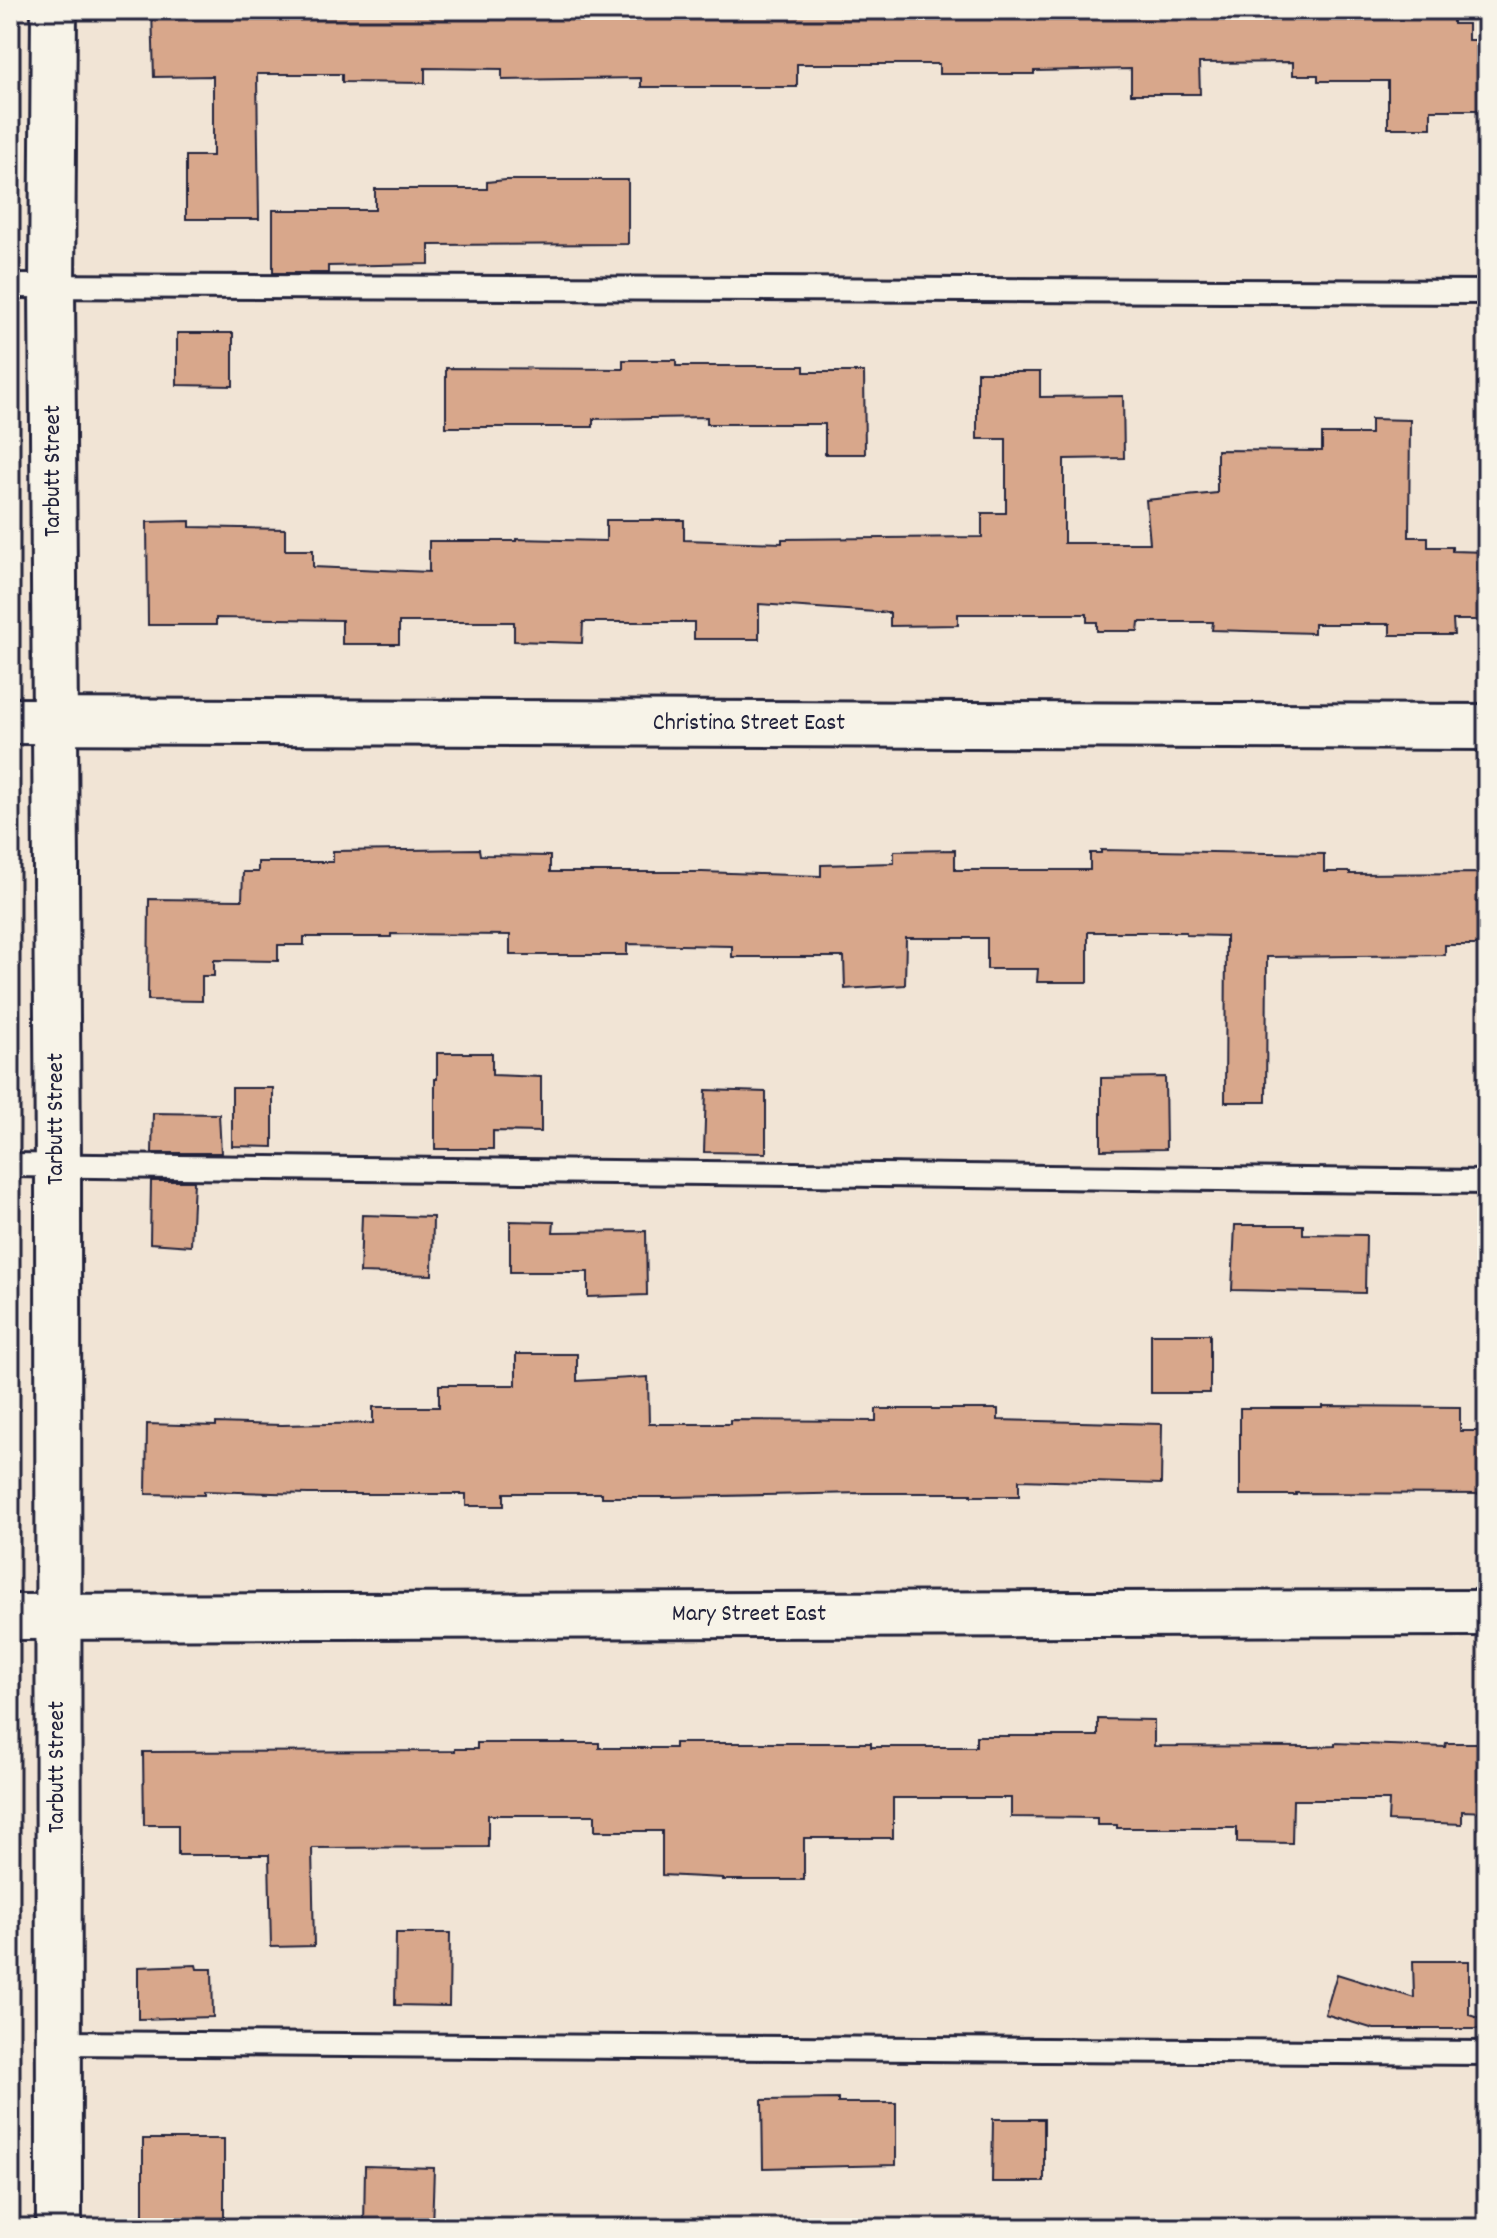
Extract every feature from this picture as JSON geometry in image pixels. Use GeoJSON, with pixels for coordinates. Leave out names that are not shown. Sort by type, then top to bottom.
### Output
{"type":"FeatureCollection","features":[{"type":"Feature","properties":{"kind":"street","name":"Tarbutt Street"},"geometry":{"type":"LineString","coordinates":[[54,10],[31,286],[56,721],[59,2228]]}},
{"type":"Feature","properties":{"kind":"street","name":"Christina Street East"},"geometry":{"type":"LineString","coordinates":[[10,721],[1487,727]]}},
{"type":"Feature","properties":{"kind":"street","name":"Mary Street East"},"geometry":{"type":"LineString","coordinates":[[10,1617],[1487,1613]]}},
{"type":"Feature","properties":{"kind":"lane"},"geometry":{"type":"LineString","coordinates":[[31,286],[1487,292]]}},
{"type":"Feature","properties":{"kind":"lane"},"geometry":{"type":"LineString","coordinates":[[10,1165],[1487,1182]]}},
{"type":"Feature","properties":{"kind":"lane"},"geometry":{"type":"LineString","coordinates":[[58,2043],[1487,2053]]}},
{"type":"Feature","properties":{"kind":"building"},"geometry":{"type":"Polygon","coordinates":[[[152,10],[618,10],[618,13],[700,10],[1453,10],[1453,24],[1468,24],[1468,40],[1487,40],[1487,110],[1431,110],[1431,128],[1388,128],[1388,81],[1318,81],[1318,75],[1293,75],[1293,62],[1199,63],[1200,94],[1131,94],[1131,69],[1034,71],[1034,74],[939,74],[939,64],[797,64],[797,87],[641,87],[641,78],[502,80],[502,69],[425,68],[425,83],[342,82],[342,74],[257,74],[259,219],[186,219],[186,156],[213,156],[213,76],[154,77],[152,10]]]}},
{"type":"Feature","properties":{"kind":"building"},"geometry":{"type":"Polygon","coordinates":[[[628,180],[628,244],[429,245],[429,264],[328,266],[328,273],[273,273],[273,210],[375,210],[375,189],[487,189],[487,182],[628,180]]]}},
{"type":"Feature","properties":{"kind":"building"},"geometry":{"type":"Polygon","coordinates":[[[177,333],[233,333],[233,386],[177,385],[177,333]]]}},
{"type":"Feature","properties":{"kind":"building"},"geometry":{"type":"Polygon","coordinates":[[[623,360],[676,360],[676,366],[804,366],[804,372],[864,372],[865,454],[825,454],[825,424],[707,424],[707,417],[593,419],[593,427],[446,427],[446,368],[623,369],[623,360]]]}},
{"type":"Feature","properties":{"kind":"building"},"geometry":{"type":"Polygon","coordinates":[[[977,372],[1040,372],[1040,397],[1123,396],[1124,458],[1064,459],[1064,543],[1150,543],[1146,500],[1217,493],[1217,450],[1322,451],[1322,434],[1371,434],[1371,419],[1410,420],[1409,537],[1428,537],[1428,547],[1487,552],[1487,620],[1453,620],[1454,635],[1390,635],[1390,624],[1314,624],[1314,633],[1212,630],[1213,622],[1139,622],[1138,631],[1097,631],[1097,622],[1087,622],[1087,614],[958,614],[958,625],[890,626],[890,613],[759,604],[759,639],[694,639],[694,622],[583,622],[582,643],[514,641],[514,622],[399,622],[399,644],[342,644],[342,620],[216,618],[216,625],[148,625],[147,522],[190,521],[190,527],[285,529],[285,550],[313,550],[313,567],[429,572],[429,541],[606,541],[606,520],[684,520],[684,540],[782,543],[782,539],[982,537],[982,513],[1006,513],[1006,439],[977,439],[977,372]]]}},
{"type":"Feature","properties":{"kind":"building"},"geometry":{"type":"Polygon","coordinates":[[[479,849],[480,855],[550,856],[550,872],[821,876],[821,865],[894,863],[894,851],[955,850],[955,870],[1090,870],[1090,853],[1101,853],[1101,850],[1324,854],[1324,872],[1487,873],[1487,945],[1445,945],[1445,955],[1267,957],[1266,1102],[1225,1102],[1226,936],[1186,935],[1186,932],[1088,932],[1088,982],[1037,982],[1038,969],[987,969],[987,938],[906,938],[905,985],[845,989],[844,957],[732,957],[732,946],[627,944],[627,955],[510,955],[510,935],[304,937],[304,945],[278,945],[278,961],[214,960],[214,976],[202,976],[202,1001],[148,1000],[149,899],[242,900],[243,872],[258,872],[258,862],[333,862],[333,851],[479,849]]]}},
{"type":"Feature","properties":{"kind":"building"},"geometry":{"type":"Polygon","coordinates":[[[437,1053],[492,1053],[492,1075],[541,1077],[541,1132],[493,1131],[493,1149],[435,1149],[437,1053]]]}},
{"type":"Feature","properties":{"kind":"building"},"geometry":{"type":"Polygon","coordinates":[[[1165,1077],[1166,1149],[1101,1150],[1101,1078],[1165,1077]]]}},
{"type":"Feature","properties":{"kind":"building"},"geometry":{"type":"Polygon","coordinates":[[[232,1088],[273,1088],[273,1147],[232,1146],[232,1088]]]}},
{"type":"Feature","properties":{"kind":"building"},"geometry":{"type":"Polygon","coordinates":[[[706,1090],[766,1092],[766,1153],[704,1152],[706,1090]]]}},
{"type":"Feature","properties":{"kind":"building"},"geometry":{"type":"Polygon","coordinates":[[[153,1113],[219,1114],[221,1153],[152,1153],[153,1113]]]}},
{"type":"Feature","properties":{"kind":"building"},"geometry":{"type":"Polygon","coordinates":[[[151,1181],[194,1181],[191,1246],[150,1243],[151,1181]]]}},
{"type":"Feature","properties":{"kind":"building"},"geometry":{"type":"Polygon","coordinates":[[[362,1215],[433,1217],[432,1275],[360,1273],[362,1215]]]}},
{"type":"Feature","properties":{"kind":"building"},"geometry":{"type":"Polygon","coordinates":[[[510,1221],[554,1222],[553,1232],[646,1231],[647,1295],[588,1297],[588,1272],[510,1272],[510,1221]]]}},
{"type":"Feature","properties":{"kind":"building"},"geometry":{"type":"Polygon","coordinates":[[[1235,1225],[1303,1225],[1303,1234],[1366,1235],[1365,1293],[1232,1290],[1235,1225]]]}},
{"type":"Feature","properties":{"kind":"building"},"geometry":{"type":"Polygon","coordinates":[[[1151,1334],[1210,1334],[1210,1393],[1151,1393],[1151,1334]]]}},
{"type":"Feature","properties":{"kind":"building"},"geometry":{"type":"Polygon","coordinates":[[[516,1354],[577,1354],[577,1381],[648,1377],[649,1424],[730,1424],[730,1420],[876,1421],[876,1409],[998,1409],[998,1420],[1162,1424],[1161,1484],[1019,1480],[1019,1496],[863,1493],[602,1497],[602,1493],[504,1493],[504,1506],[466,1506],[466,1494],[204,1491],[204,1495],[146,1494],[147,1424],[373,1423],[373,1407],[439,1407],[439,1385],[516,1385],[516,1354]]]}},
{"type":"Feature","properties":{"kind":"building"},"geometry":{"type":"Polygon","coordinates":[[[1460,1407],[1460,1431],[1487,1431],[1487,1494],[1240,1495],[1240,1408],[1460,1407]]]}},
{"type":"Feature","properties":{"kind":"building"},"geometry":{"type":"Polygon","coordinates":[[[1098,1719],[1154,1720],[1154,1746],[1313,1747],[1335,1746],[1335,1743],[1445,1747],[1446,1743],[1486,1743],[1487,1812],[1462,1811],[1462,1824],[1388,1821],[1389,1800],[1293,1800],[1292,1843],[1237,1842],[1237,1828],[1117,1828],[1117,1825],[1097,1825],[1097,1818],[1011,1817],[1011,1798],[893,1798],[893,1838],[804,1838],[804,1880],[723,1880],[662,1875],[662,1831],[595,1831],[595,1815],[488,1815],[488,1847],[312,1848],[314,1946],[271,1947],[269,1855],[178,1855],[178,1825],[144,1825],[143,1752],[455,1751],[477,1749],[477,1743],[599,1743],[599,1748],[675,1748],[675,1743],[871,1743],[871,1747],[976,1747],[976,1736],[1098,1736],[1098,1719]]]}},
{"type":"Feature","properties":{"kind":"building"},"geometry":{"type":"Polygon","coordinates":[[[396,1933],[450,1933],[449,2006],[395,2005],[396,1933]]]}},
{"type":"Feature","properties":{"kind":"building"},"geometry":{"type":"Polygon","coordinates":[[[1413,1961],[1469,1961],[1469,2015],[1485,2020],[1484,2029],[1374,2029],[1325,2014],[1337,1974],[1414,1998],[1413,1961]]]}},
{"type":"Feature","properties":{"kind":"building"},"geometry":{"type":"Polygon","coordinates":[[[196,1965],[197,1969],[212,1969],[213,2017],[138,2019],[138,1967],[196,1965]]]}},
{"type":"Feature","properties":{"kind":"building"},"geometry":{"type":"Polygon","coordinates":[[[838,2099],[838,2103],[896,2103],[896,2165],[763,2168],[762,2100],[838,2099]]]}},
{"type":"Feature","properties":{"kind":"building"},"geometry":{"type":"Polygon","coordinates":[[[993,2119],[1044,2119],[1044,2182],[992,2182],[993,2119]]]}},
{"type":"Feature","properties":{"kind":"building"},"geometry":{"type":"Polygon","coordinates":[[[143,2139],[224,2139],[224,2228],[143,2228],[143,2139]]]}},
{"type":"Feature","properties":{"kind":"building"},"geometry":{"type":"Polygon","coordinates":[[[365,2166],[434,2168],[432,2228],[364,2227],[365,2166]]]}}]}
